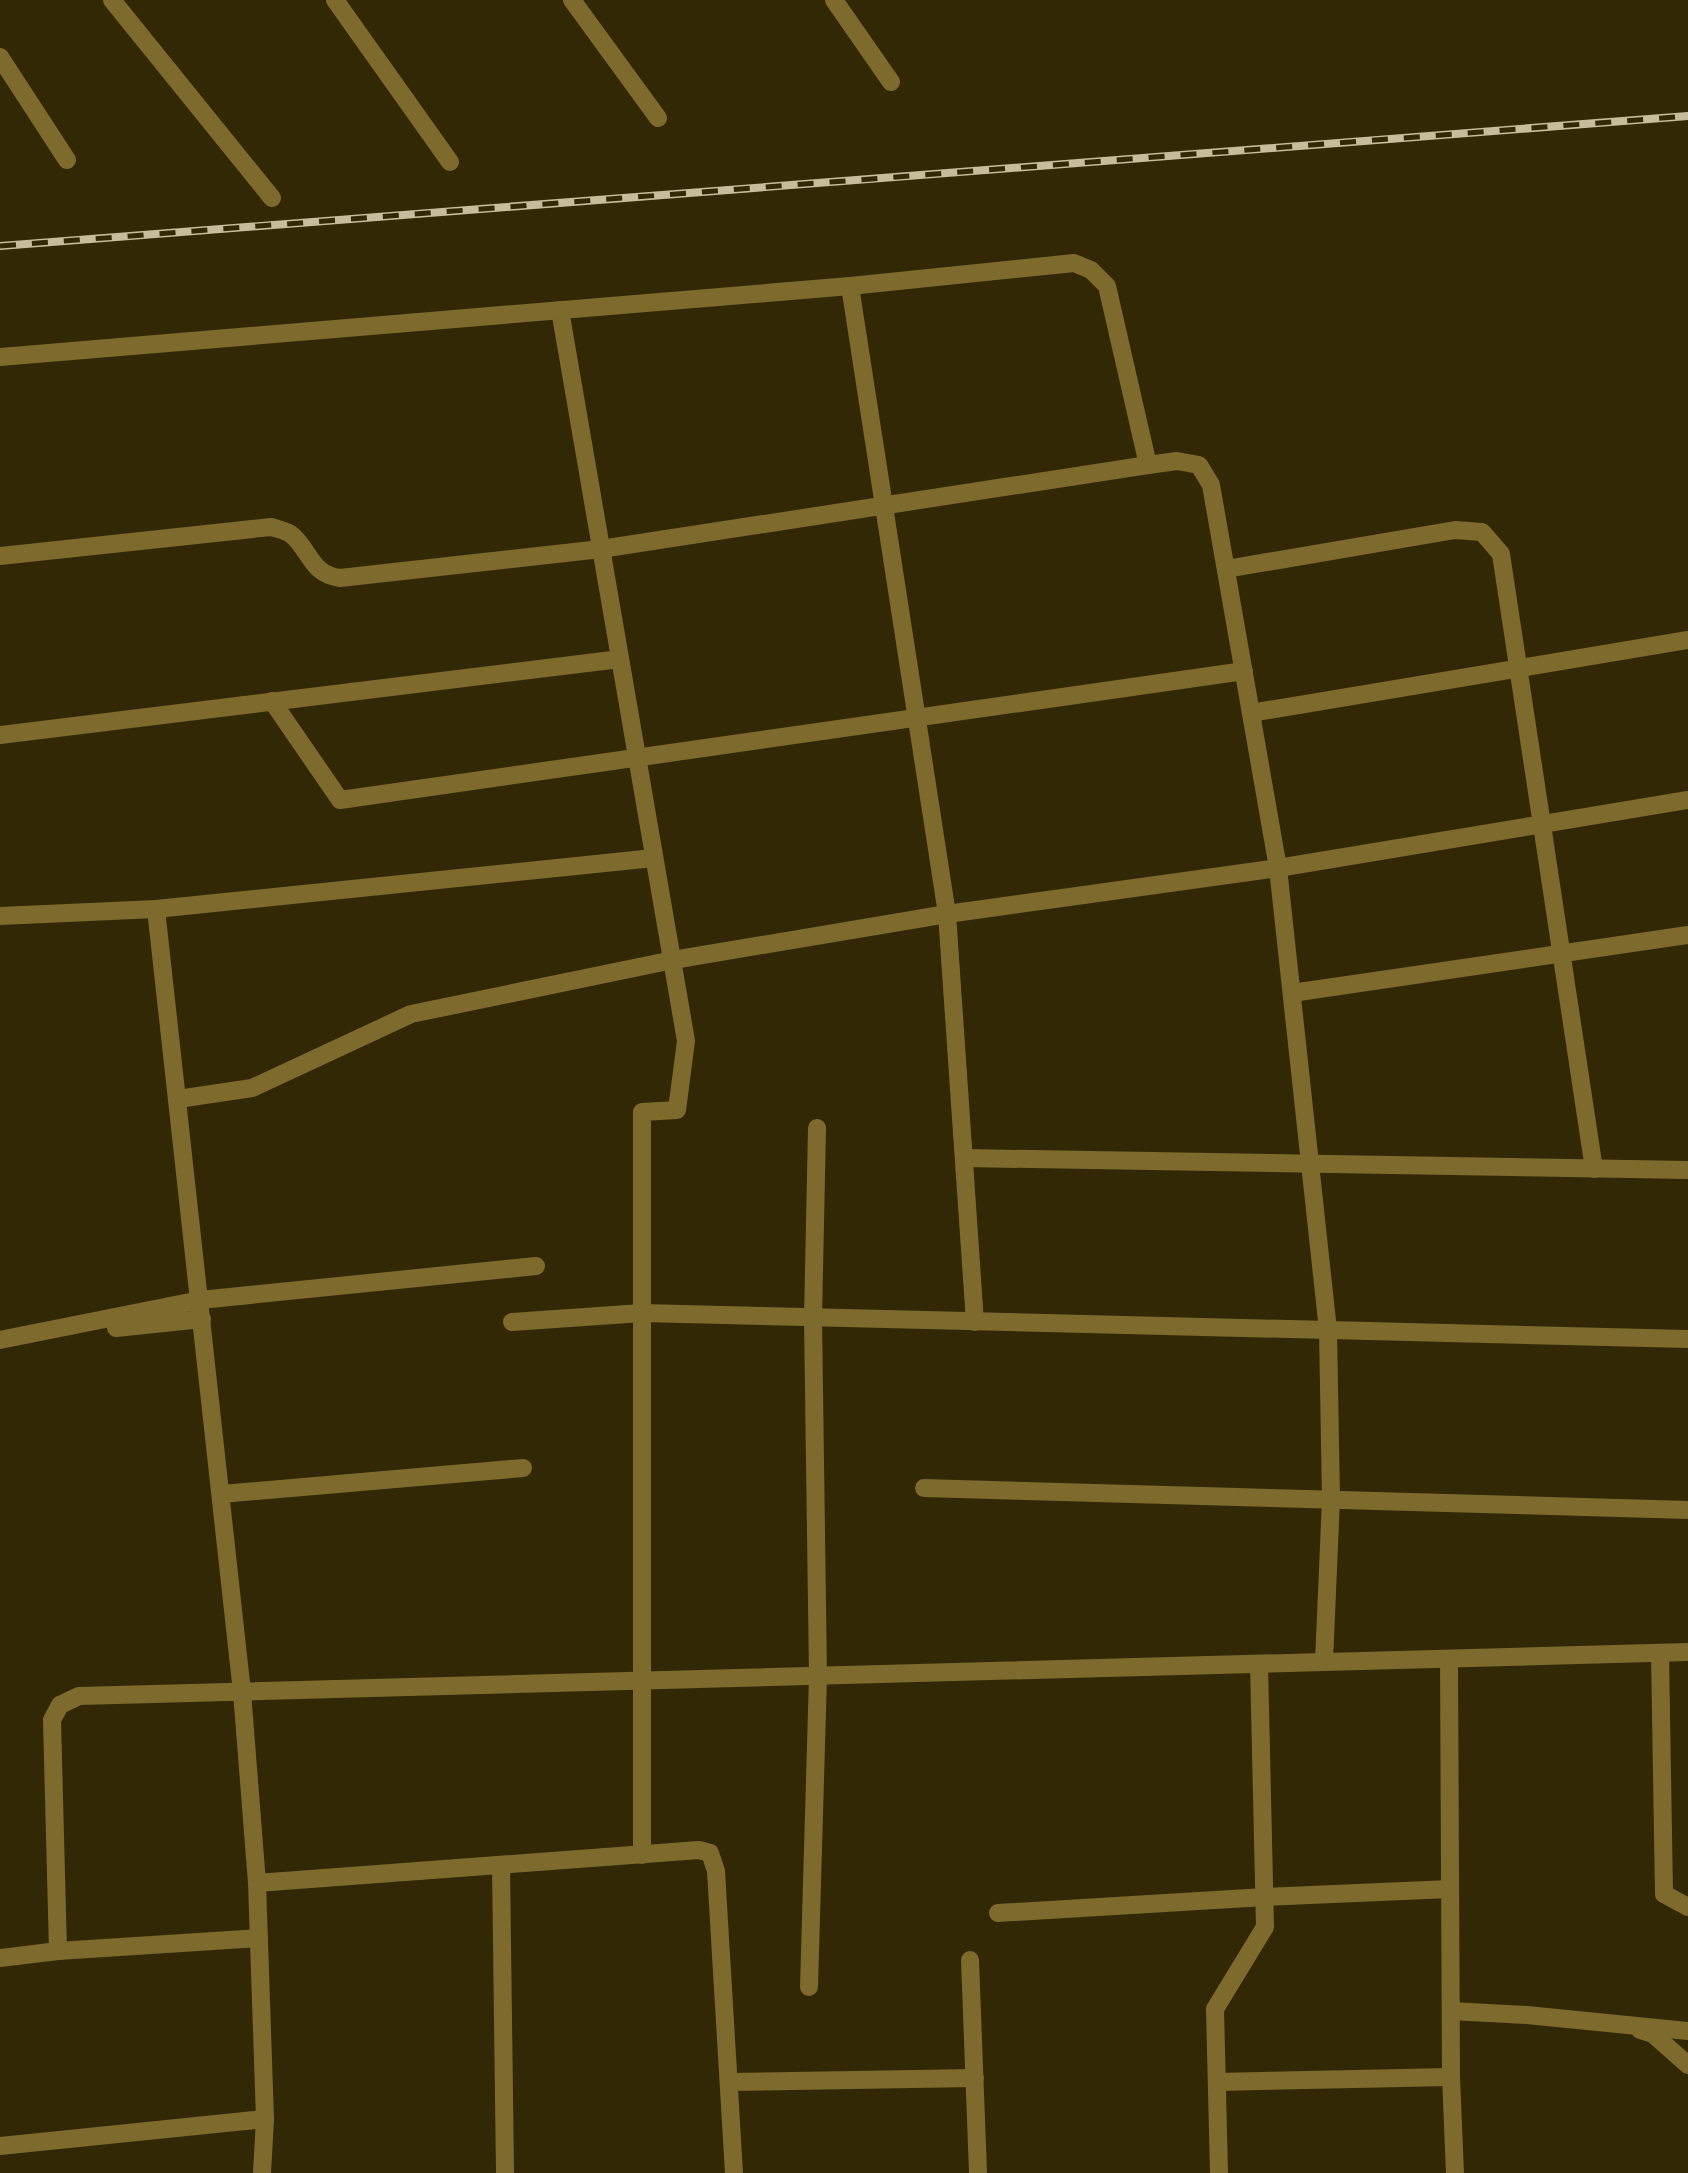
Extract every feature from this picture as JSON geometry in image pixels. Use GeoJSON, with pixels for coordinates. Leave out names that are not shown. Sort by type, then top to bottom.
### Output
{"type":"FeatureCollection","features":[{"type":"Feature","properties":{"kind":"street"},"geometry":{"type":"LineString","coordinates":[[111,0],[272,198]]}},
{"type":"Feature","properties":{"kind":"street"},"geometry":{"type":"LineString","coordinates":[[335,0],[450,162]]}},
{"type":"Feature","properties":{"kind":"street"},"geometry":{"type":"LineString","coordinates":[[572,0],[658,118]]}},
{"type":"Feature","properties":{"kind":"street"},"geometry":{"type":"LineString","coordinates":[[834,0],[891,82]]}},
{"type":"Feature","properties":{"kind":"street"},"geometry":{"type":"LineString","coordinates":[[0,57],[67,160]]}},
{"type":"Feature","properties":{"kind":"street"},"geometry":{"type":"LineString","coordinates":[[0,357],[850,286],[1074,263],[1091,270],[1107,286],[1148,465]]}},
{"type":"Feature","properties":{"kind":"street"},"geometry":{"type":"LineString","coordinates":[[850,286],[947,914],[975,1322]]}},
{"type":"Feature","properties":{"kind":"street"},"geometry":{"type":"LineString","coordinates":[[560,310],[686,1041],[677,1110],[642,1112],[642,1855]]}},
{"type":"Feature","properties":{"kind":"street"},"geometry":{"type":"LineString","coordinates":[[0,556],[271,527],[291,534],[317,569],[328,577],[340,578],[601,549],[1177,461],[1199,465],[1212,485],[1278,868],[1328,1330],[1331,1499],[1324,1662]]}},
{"type":"Feature","properties":{"kind":"street"},"geometry":{"type":"LineString","coordinates":[[1226,569],[1455,530],[1482,532],[1501,554],[1594,1169]]}},
{"type":"Feature","properties":{"kind":"street"},"geometry":{"type":"LineString","coordinates":[[1251,713],[1688,640]]}},
{"type":"Feature","properties":{"kind":"street"},"geometry":{"type":"LineString","coordinates":[[0,735],[620,659]]}},
{"type":"Feature","properties":{"kind":"street"},"geometry":{"type":"LineString","coordinates":[[272,701],[340,800],[1244,671]]}},
{"type":"Feature","properties":{"kind":"street"},"geometry":{"type":"LineString","coordinates":[[178,1099],[253,1088],[411,1014],[673,960],[947,914],[1278,868],[1688,800]]}},
{"type":"Feature","properties":{"kind":"street"},"geometry":{"type":"LineString","coordinates":[[0,916],[156,909],[654,858]]}},
{"type":"Feature","properties":{"kind":"street"},"geometry":{"type":"LineString","coordinates":[[156,909],[242,1692],[257,1883],[265,2119],[262,2173]]}},
{"type":"Feature","properties":{"kind":"street"},"geometry":{"type":"LineString","coordinates":[[1292,993],[1688,935]]}},
{"type":"Feature","properties":{"kind":"street"},"geometry":{"type":"LineString","coordinates":[[808,1987],[818,1676],[813,1318],[817,1128]]}},
{"type":"Feature","properties":{"kind":"street"},"geometry":{"type":"LineString","coordinates":[[964,1158],[1688,1170]]}},
{"type":"Feature","properties":{"kind":"street"},"geometry":{"type":"LineString","coordinates":[[19,1338],[200,1300],[536,1266]]}},
{"type":"Feature","properties":{"kind":"street"},"geometry":{"type":"LineString","coordinates":[[512,1322],[642,1313],[1688,1339]]}},
{"type":"Feature","properties":{"kind":"street"},"geometry":{"type":"LineString","coordinates":[[0,1340],[202,1319]]}},
{"type":"Feature","properties":{"kind":"street"},"geometry":{"type":"LineString","coordinates":[[221,1494],[523,1468]]}},
{"type":"Feature","properties":{"kind":"street"},"geometry":{"type":"LineString","coordinates":[[924,1488],[1688,1510]]}},
{"type":"Feature","properties":{"kind":"street"},"geometry":{"type":"LineString","coordinates":[[1660,1653],[1664,1894],[1688,1907]]}},
{"type":"Feature","properties":{"kind":"street"},"geometry":{"type":"LineString","coordinates":[[58,1951],[52,1720],[60,1705],[79,1696],[1688,1653]]}},
{"type":"Feature","properties":{"kind":"street"},"geometry":{"type":"LineString","coordinates":[[1449,1659],[1451,2077],[1455,2173]]}},
{"type":"Feature","properties":{"kind":"street"},"geometry":{"type":"LineString","coordinates":[[1219,2173],[1215,2009],[1265,1927],[1259,1664]]}},
{"type":"Feature","properties":{"kind":"street"},"geometry":{"type":"LineString","coordinates":[[257,1883],[699,1850],[710,1853],[716,1871],[734,2173]]}},
{"type":"Feature","properties":{"kind":"street"},"geometry":{"type":"LineString","coordinates":[[501,1865],[505,2173]]}},
{"type":"Feature","properties":{"kind":"street"},"geometry":{"type":"LineString","coordinates":[[998,1913],[1450,1889]]}},
{"type":"Feature","properties":{"kind":"street"},"geometry":{"type":"LineString","coordinates":[[0,1958],[58,1951],[258,1938]]}},
{"type":"Feature","properties":{"kind":"street"},"geometry":{"type":"LineString","coordinates":[[970,1960],[978,2173]]}},
{"type":"Feature","properties":{"kind":"street"},"geometry":{"type":"LineString","coordinates":[[1451,2011],[1527,2015],[1688,2031]]}},
{"type":"Feature","properties":{"kind":"street"},"geometry":{"type":"LineString","coordinates":[[1617,2023],[1653,2034],[1688,2064]]}},
{"type":"Feature","properties":{"kind":"street"},"geometry":{"type":"LineString","coordinates":[[1217,2082],[1451,2077]]}},
{"type":"Feature","properties":{"kind":"street"},"geometry":{"type":"LineString","coordinates":[[729,2082],[975,2078]]}},
{"type":"Feature","properties":{"kind":"street"},"geometry":{"type":"LineString","coordinates":[[0,2146],[265,2119]]}},
{"type":"Feature","properties":{"kind":"railway"},"geometry":{"type":"LineString","coordinates":[[0,246],[1688,116]]}}]}
